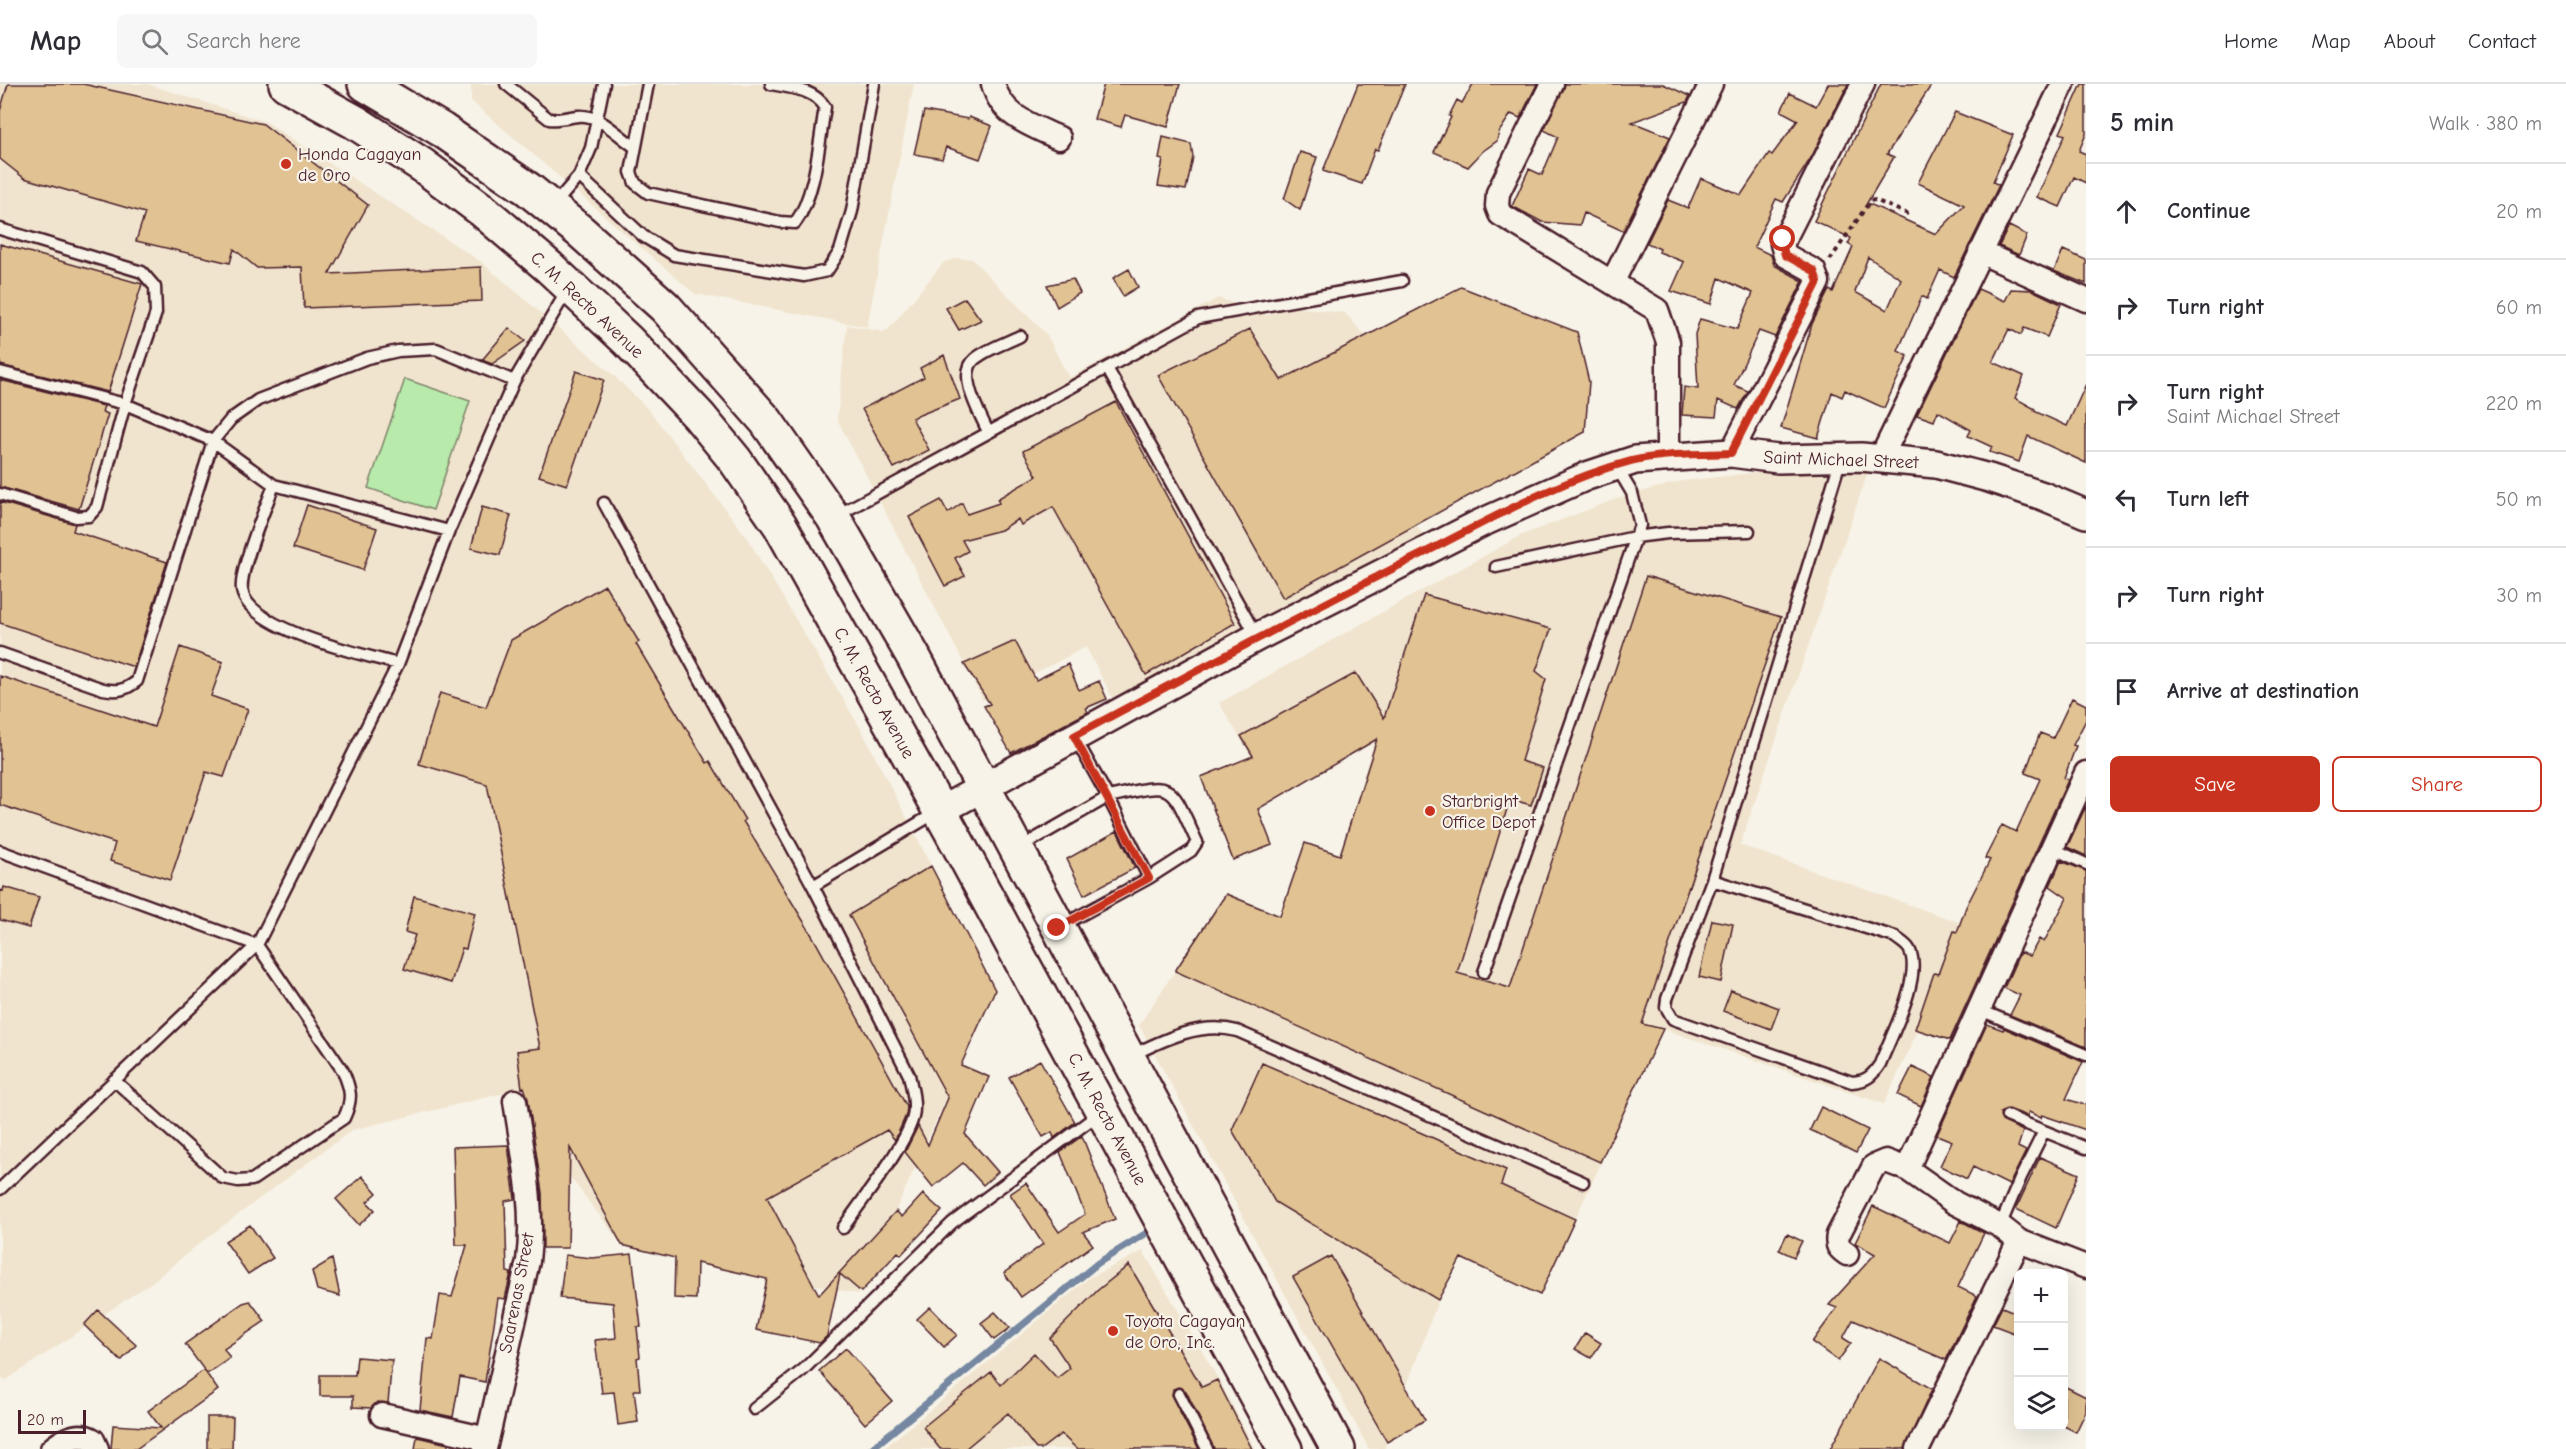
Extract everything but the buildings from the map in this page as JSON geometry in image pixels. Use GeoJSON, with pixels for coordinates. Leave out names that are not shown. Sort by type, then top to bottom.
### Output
{"type":"FeatureCollection","features":[{"type":"Feature","properties":{"kind":"highway","name":"C. M. Recto Avenue"},"geometry":{"type":"LineString","coordinates":[[286,84],[355,122],[422,165],[482,210],[570,286],[664,379],[735,460],[780,525],[940,811],[1285,1449]]}},
{"type":"Feature","properties":{"kind":"highway"},"geometry":{"type":"LineString","coordinates":[[364,84],[442,130],[552,208],[665,307],[766,421],[833,517],[913,656],[1338,1449]]}},
{"type":"Feature","properties":{"kind":"street"},"geometry":{"type":"LineString","coordinates":[[993,84],[996,96],[1012,116],[1059,138]]}},
{"type":"Feature","properties":{"kind":"street"},"geometry":{"type":"LineString","coordinates":[[1552,84],[1498,193],[1497,206],[1500,214],[1651,304],[1663,321],[1668,342],[1668,456]]}},
{"type":"Feature","properties":{"kind":"street"},"geometry":{"type":"LineString","coordinates":[[1613,281],[1711,84]]}},
{"type":"Feature","properties":{"kind":"street"},"geometry":{"type":"LineString","coordinates":[[1731,453],[1818,279],[1814,271],[1785,255],[1782,244],[1863,84]]}},
{"type":"Feature","properties":{"kind":"street"},"geometry":{"type":"LineString","coordinates":[[1881,458],[2063,84]]}},
{"type":"Feature","properties":{"kind":"street"},"geometry":{"type":"LineString","coordinates":[[1980,252],[2086,300]]}},
{"type":"Feature","properties":{"kind":"street","name":"Saint Michael Street"},"geometry":{"type":"LineString","coordinates":[[940,811],[1257,637],[1510,509],[1616,465],[1668,456],[1731,453],[1778,459],[1881,458],[1936,464],[1965,471],[2043,496],[2086,514]]}},
{"type":"Feature","properties":{"kind":"street"},"geometry":{"type":"LineString","coordinates":[[1907,1169],[2086,774]]}},
{"type":"Feature","properties":{"kind":"street","name":"Saarenas Street"},"geometry":{"type":"LineString","coordinates":[[486,1444],[528,1261],[531,1238],[531,1211],[515,1101]]}},
{"type":"Feature","properties":{"kind":"street"},"geometry":{"type":"LineString","coordinates":[[1847,1254],[1839,1249],[1838,1234],[1874,1166],[1886,1161],[1907,1169],[1955,1203],[2000,1226],[2019,1241],[2085,1264]]}},
{"type":"Feature","properties":{"kind":"street"},"geometry":{"type":"LineString","coordinates":[[1918,1449],[2019,1241]]}},
{"type":"Feature","properties":{"kind":"street"},"geometry":{"type":"LineString","coordinates":[[382,1415],[486,1444]]}},
{"type":"Feature","properties":{"kind":"street"},"geometry":{"type":"LineString","coordinates":[[52,1449],[73,1436],[90,1442]]}},
{"type":"Feature","properties":{"kind":"lane"},"geometry":{"type":"LineString","coordinates":[[506,84],[549,119],[579,116],[598,118],[615,134],[635,147]]}},
{"type":"Feature","properties":{"kind":"lane"},"geometry":{"type":"LineString","coordinates":[[552,208],[579,176],[591,148],[604,84]]}},
{"type":"Feature","properties":{"kind":"lane"},"geometry":{"type":"LineString","coordinates":[[648,84],[631,172],[635,183],[648,193],[780,222],[795,223],[803,212],[811,183],[825,107],[819,97],[771,84]]}},
{"type":"Feature","properties":{"kind":"lane"},"geometry":{"type":"LineString","coordinates":[[579,176],[644,237],[674,255],[804,276],[827,271],[840,251],[852,211],[874,84]]}},
{"type":"Feature","properties":{"kind":"lane"},"geometry":{"type":"LineString","coordinates":[[0,229],[142,272],[155,287],[156,313],[125,405],[97,507],[88,516],[76,516],[0,494]]}},
{"type":"Feature","properties":{"kind":"lane"},"geometry":{"type":"LineString","coordinates":[[833,517],[1198,318],[1402,281]]}},
{"type":"Feature","properties":{"kind":"lane"},"geometry":{"type":"LineString","coordinates":[[0,1189],[257,945],[398,664],[449,531],[514,381],[570,286]]}},
{"type":"Feature","properties":{"kind":"lane"},"geometry":{"type":"LineString","coordinates":[[988,432],[968,386],[967,371],[974,360],[1020,336]]}},
{"type":"Feature","properties":{"kind":"lane"},"geometry":{"type":"LineString","coordinates":[[0,653],[116,692],[128,688],[137,681],[142,673],[213,441],[231,419],[258,400],[367,358],[398,351],[436,349],[514,381]]}},
{"type":"Feature","properties":{"kind":"lane"},"geometry":{"type":"LineString","coordinates":[[1107,368],[1257,637]]}},
{"type":"Feature","properties":{"kind":"lane"},"geometry":{"type":"LineString","coordinates":[[0,372],[125,405],[213,441],[273,485],[449,531]]}},
{"type":"Feature","properties":{"kind":"lane"},"geometry":{"type":"LineString","coordinates":[[1712,880],[1895,937],[1908,947],[1914,968],[1912,983],[1880,1064],[1872,1076],[1863,1081],[1852,1082],[1673,1019],[1668,1015],[1667,999],[1712,880],[1841,458]]}},
{"type":"Feature","properties":{"kind":"lane"},"geometry":{"type":"LineString","coordinates":[[1484,972],[1640,525],[1632,493],[1616,465]]}},
{"type":"Feature","properties":{"kind":"lane"},"geometry":{"type":"LineString","coordinates":[[273,485],[246,567],[241,589],[245,601],[254,612],[286,631],[398,664]]}},
{"type":"Feature","properties":{"kind":"lane"},"geometry":{"type":"LineString","coordinates":[[604,503],[813,886],[909,1076],[914,1095],[913,1116],[905,1137],[843,1228]]}},
{"type":"Feature","properties":{"kind":"lane"},"geometry":{"type":"LineString","coordinates":[[1496,567],[1635,537],[1668,533],[1749,531]]}},
{"type":"Feature","properties":{"kind":"lane"},"geometry":{"type":"LineString","coordinates":[[1074,736],[1149,878]]}},
{"type":"Feature","properties":{"kind":"lane"},"geometry":{"type":"LineString","coordinates":[[1016,850],[1108,797],[1156,787],[1164,788],[1176,796],[1197,842],[1191,851],[1149,878],[1057,928]]}},
{"type":"Feature","properties":{"kind":"lane"},"geometry":{"type":"LineString","coordinates":[[813,886],[940,811]]}},
{"type":"Feature","properties":{"kind":"lane"},"geometry":{"type":"LineString","coordinates":[[2052,848],[2086,864]]}},
{"type":"Feature","properties":{"kind":"lane"},"geometry":{"type":"LineString","coordinates":[[0,851],[257,945],[343,1071],[349,1085],[351,1103],[344,1118],[252,1180],[238,1181],[223,1178],[114,1080]]}},
{"type":"Feature","properties":{"kind":"lane"},"geometry":{"type":"LineString","coordinates":[[1978,1010],[2086,1055]]}},
{"type":"Feature","properties":{"kind":"lane"},"geometry":{"type":"LineString","coordinates":[[1127,1057],[1176,1034],[1222,1029],[1237,1031],[1583,1182]]}},
{"type":"Feature","properties":{"kind":"lane"},"geometry":{"type":"LineString","coordinates":[[754,1408],[803,1370],[952,1223],[1103,1111]]}},
{"type":"Feature","properties":{"kind":"lane"},"geometry":{"type":"LineString","coordinates":[[2007,1116],[2086,1148]]}},
{"type":"Feature","properties":{"kind":"lane"},"geometry":{"type":"LineString","coordinates":[[2000,1226],[2044,1131]]}},
{"type":"Feature","properties":{"kind":"lane"},"geometry":{"type":"LineString","coordinates":[[1179,1394],[1208,1449]]}},
{"type":"Feature","properties":{"kind":"path"},"geometry":{"type":"LineString","coordinates":[[1818,279],[1870,201],[1875,200],[1910,215]]}},
{"type":"Feature","properties":{"kind":"shaded area"},"geometry":{"type":"Polygon","coordinates":[[[0,84],[147,84],[266,122],[480,261],[610,372],[648,409],[746,536],[861,729],[995,990],[858,1294],[619,1241],[560,1164],[542,1084],[352,1130],[200,1243],[152,1282],[5,1381],[0,1376],[0,84]]]}},
{"type":"Feature","properties":{"kind":"shaded area"},"geometry":{"type":"Polygon","coordinates":[[[471,84],[914,84],[867,327],[695,294],[471,101],[471,84]]]}},
{"type":"Feature","properties":{"kind":"shaded area"},"geometry":{"type":"Polygon","coordinates":[[[958,258],[972,259],[1047,335],[1069,378],[1218,298],[1268,315],[1287,306],[1345,313],[1374,346],[1399,500],[1431,547],[1122,716],[1086,647],[983,700],[837,419],[847,325],[883,332],[888,330],[944,262],[958,258]]]}},
{"type":"Feature","properties":{"kind":"shaded area"},"geometry":{"type":"Polygon","coordinates":[[[1761,472],[1868,472],[1740,845],[1967,925],[1884,1104],[1663,1029],[1540,1295],[1461,1258],[1438,1300],[1384,1449],[1369,1449],[1139,1025],[1227,893],[1316,930],[1374,742],[1277,798],[1219,703],[1522,535],[1621,497],[1682,481],[1761,472]]]}},
{"type":"Feature","properties":{"kind":"shaded area"},"geometry":{"type":"Polygon","coordinates":[[[1143,1251],[1220,1382],[1255,1449],[883,1449],[1089,1278],[1143,1251]]]}},
{"type":"Feature","properties":{"kind":"green space"},"geometry":{"type":"Polygon","coordinates":[[[405,379],[470,401],[433,510],[368,488],[405,379]]]}},
{"type":"Feature","properties":{"kind":"waterway"},"geometry":{"type":"LineString","coordinates":[[871,1449],[1098,1263],[1145,1234]]}},
{"type":"Feature","properties":{"kind":"place","name":"Honda Cagayan de Oro"},"geometry":{"type":"Point","coordinates":[286,164]}},
{"type":"Feature","properties":{"kind":"place","name":"Starbright Office Depot"},"geometry":{"type":"Point","coordinates":[1430,811]}},
{"type":"Feature","properties":{"kind":"place","name":"Toyota Cagayan de Oro, Inc."},"geometry":{"type":"Point","coordinates":[1113,1331]}},
{"type":"Feature","properties":{"kind":"route"},"geometry":{"type":"LineString","coordinates":[[1057,928],[1149,878],[1074,736],[1301,614],[1510,509],[1555,489],[1635,460],[1731,453],[1818,282],[1818,275],[1814,271],[1785,255],[1783,239]]}}]}
